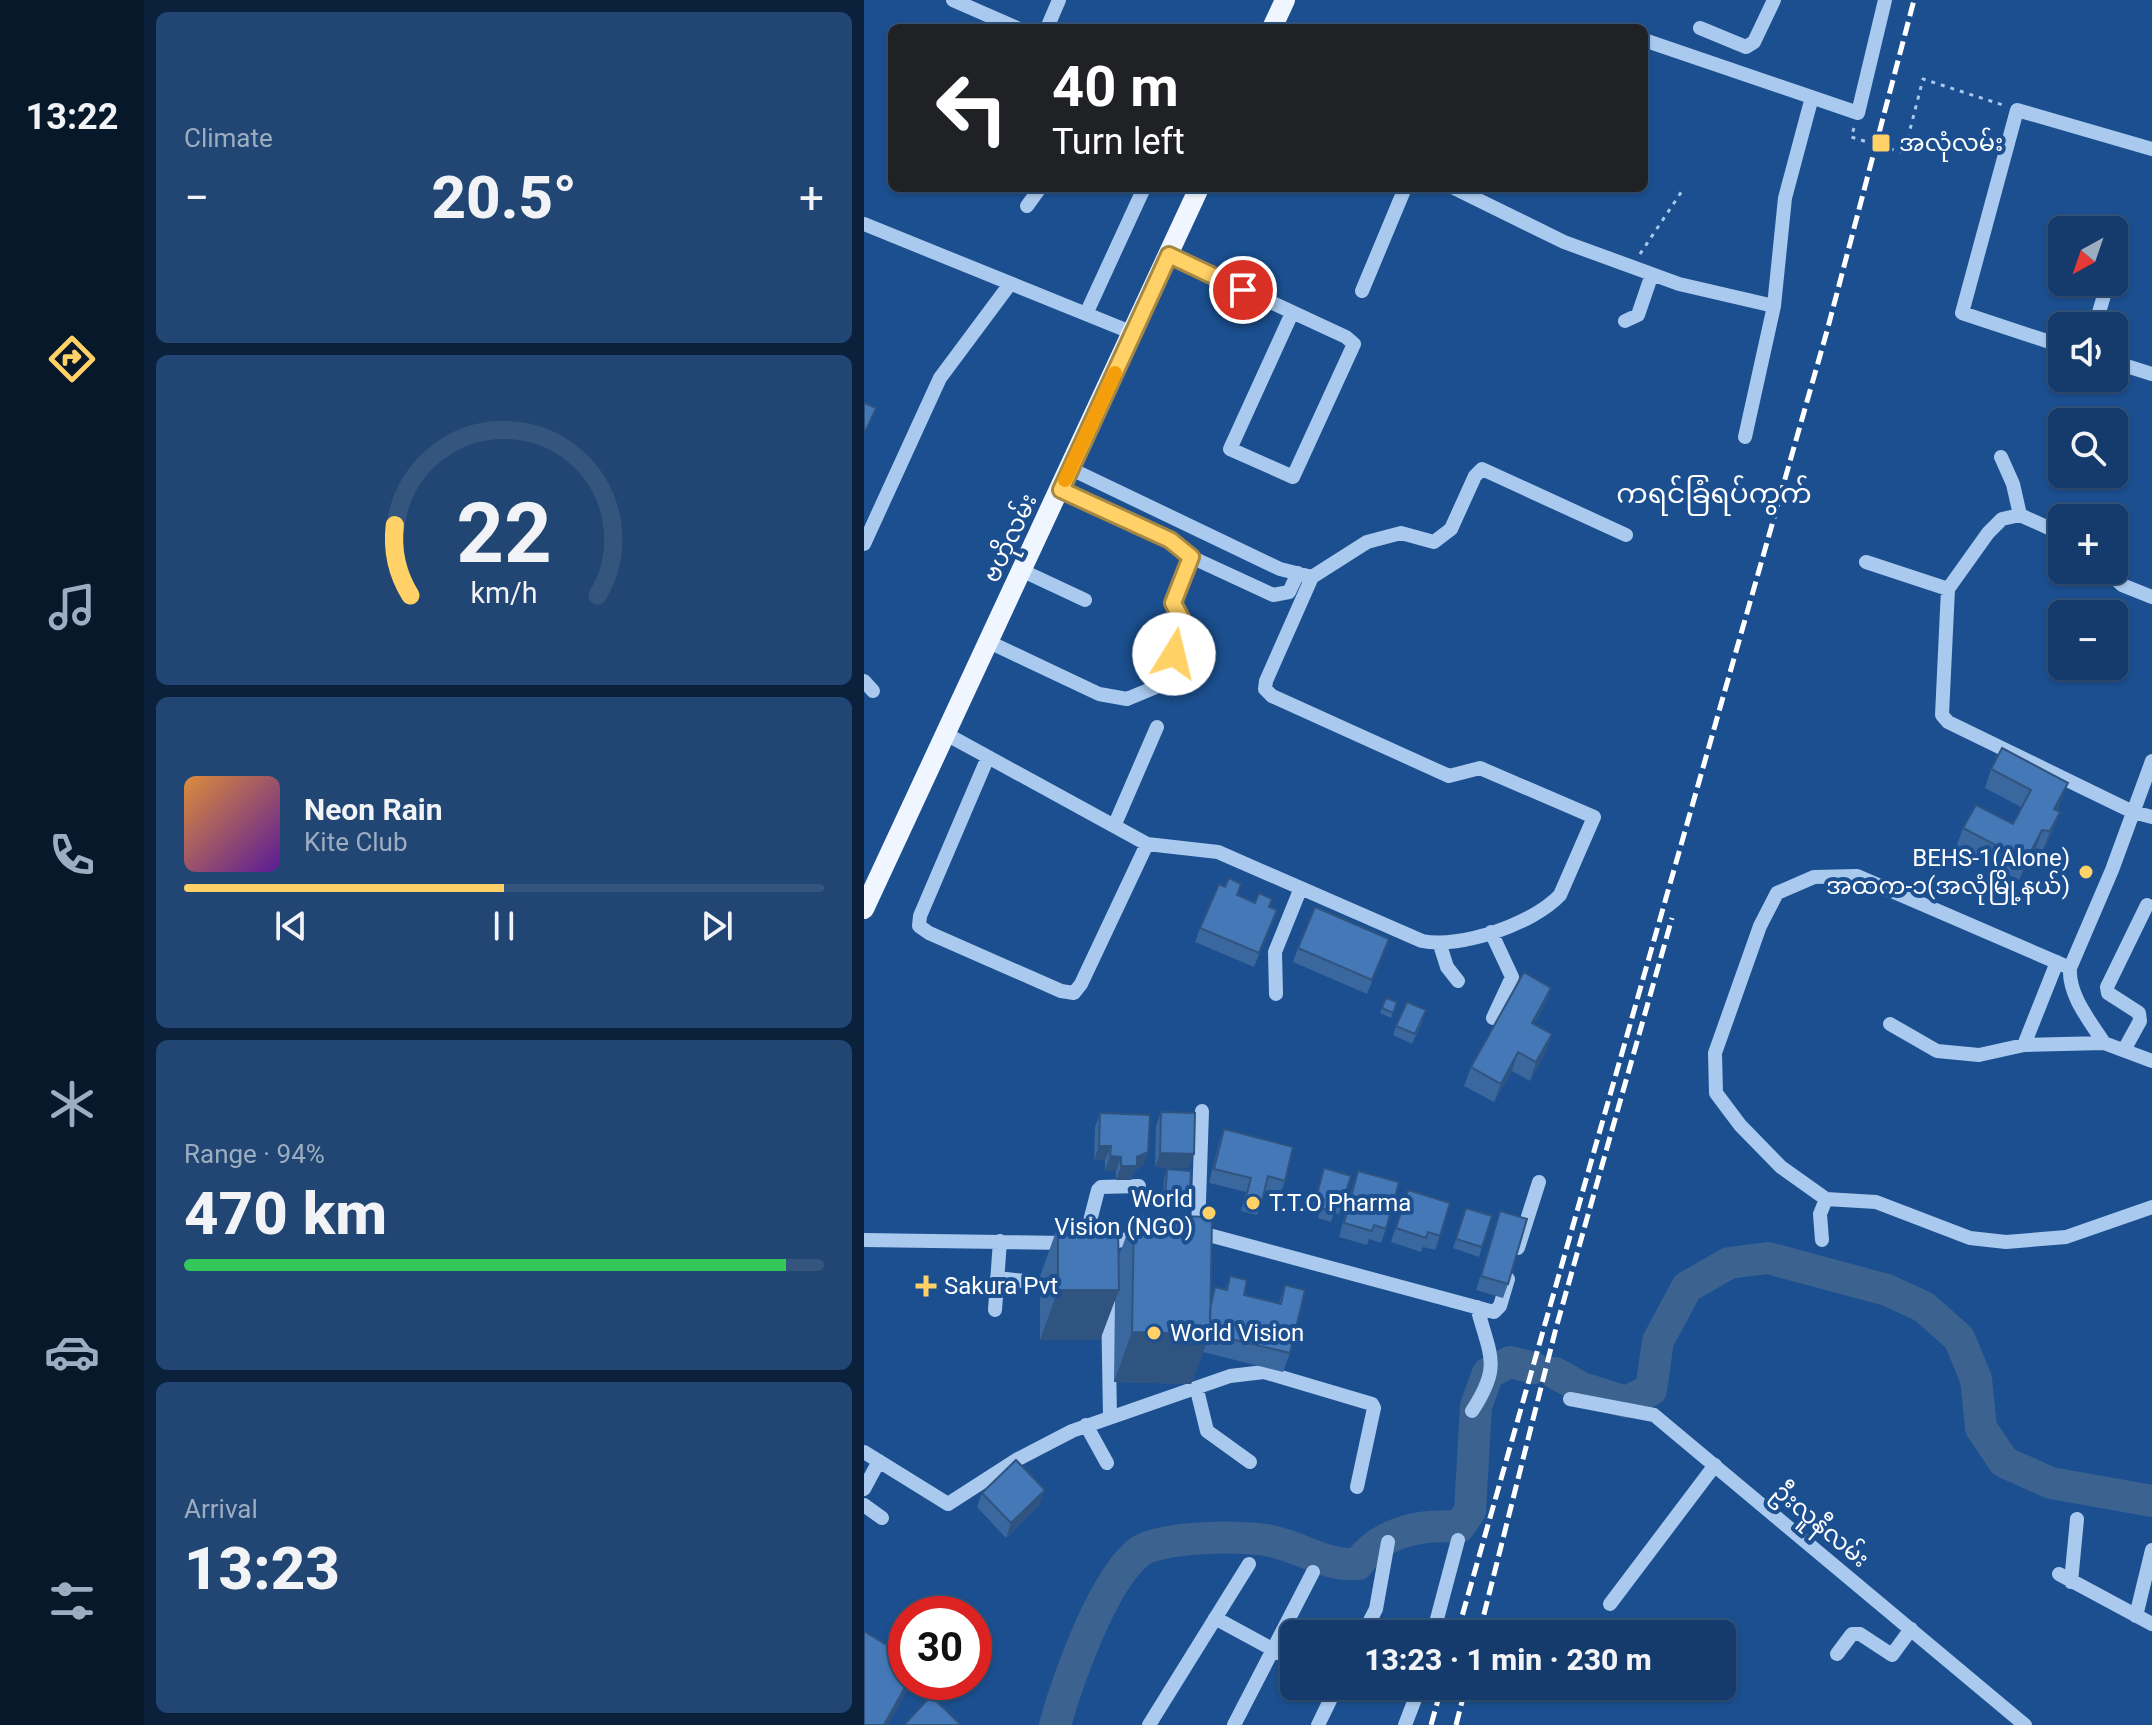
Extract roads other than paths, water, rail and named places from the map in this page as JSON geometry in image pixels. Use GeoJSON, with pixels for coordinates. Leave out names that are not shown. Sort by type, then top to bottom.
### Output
{"type":"FeatureCollection","features":[{"type":"Feature","properties":{"kind":"main road"},"geometry":{"type":"LineString","coordinates":[[1274,24],[1285,0]]}},
{"type":"Feature","properties":{"kind":"main road","name":"ဗဟိုလမ်း"},"geometry":{"type":"LineString","coordinates":[[864,909],[1197,192]]}},
{"type":"Feature","properties":{"kind":"street"},"geometry":{"type":"LineString","coordinates":[[953,0],[1008,24]]}},
{"type":"Feature","properties":{"kind":"street"},"geometry":{"type":"LineString","coordinates":[[1049,24],[1059,0]]}},
{"type":"Feature","properties":{"kind":"street"},"geometry":{"type":"LineString","coordinates":[[1700,28],[1746,47],[1754,42],[1774,0]]}},
{"type":"Feature","properties":{"kind":"street"},"geometry":{"type":"LineString","coordinates":[[1648,41],[1858,113],[1885,0]]}},
{"type":"Feature","properties":{"kind":"street"},"geometry":{"type":"LineString","coordinates":[[1745,437],[1774,306],[1785,198],[1812,97]]}},
{"type":"Feature","properties":{"kind":"street"},"geometry":{"type":"LineString","coordinates":[[2048,341],[1962,313],[2017,110],[2152,149]]}},
{"type":"Feature","properties":{"kind":"street"},"geometry":{"type":"LineString","coordinates":[[1027,206],[1037,192]]}},
{"type":"Feature","properties":{"kind":"street"},"geometry":{"type":"LineString","coordinates":[[1086,314],[1142,192]]}},
{"type":"Feature","properties":{"kind":"street"},"geometry":{"type":"LineString","coordinates":[[1362,291],[1403,192]]}},
{"type":"Feature","properties":{"kind":"street"},"geometry":{"type":"LineString","coordinates":[[1462,192],[1564,242],[1652,274],[1774,306]]}},
{"type":"Feature","properties":{"kind":"street"},"geometry":{"type":"LineString","coordinates":[[864,224],[1133,333]]}},
{"type":"Feature","properties":{"kind":"street"},"geometry":{"type":"LineString","coordinates":[[1169,255],[1292,313],[1354,344],[1293,477],[1230,449],[1292,313]]}},
{"type":"Feature","properties":{"kind":"street"},"geometry":{"type":"LineString","coordinates":[[1625,321],[1638,315],[1652,274]]}},
{"type":"Feature","properties":{"kind":"street"},"geometry":{"type":"LineString","coordinates":[[864,544],[940,378],[1010,284]]}},
{"type":"Feature","properties":{"kind":"street"},"geometry":{"type":"LineString","coordinates":[[2128,366],[2152,374]]}},
{"type":"Feature","properties":{"kind":"street"},"geometry":{"type":"LineString","coordinates":[[2001,457],[2013,484],[2020,515]]}},
{"type":"Feature","properties":{"kind":"street"},"geometry":{"type":"LineString","coordinates":[[1071,469],[1280,569],[1305,575]]}},
{"type":"Feature","properties":{"kind":"street"},"geometry":{"type":"LineString","coordinates":[[1061,490],[1170,540],[1191,557],[1273,595],[1289,592],[1305,575],[1367,542],[1401,533],[1434,542],[1451,529],[1475,476],[1482,469],[1626,535]]}},
{"type":"Feature","properties":{"kind":"street"},"geometry":{"type":"LineString","coordinates":[[2048,528],[2020,515],[2002,519],[1988,533],[1948,589],[1942,715],[1948,722],[2133,812],[2152,817]]}},
{"type":"Feature","properties":{"kind":"street"},"geometry":{"type":"LineString","coordinates":[[989,642],[1099,694],[1127,699],[1163,684],[1184,624],[1173,603],[1191,557]]}},
{"type":"Feature","properties":{"kind":"street"},"geometry":{"type":"LineString","coordinates":[[1866,562],[1948,589]]}},
{"type":"Feature","properties":{"kind":"street"},"geometry":{"type":"LineString","coordinates":[[1023,571],[1085,600]]}},
{"type":"Feature","properties":{"kind":"street"},"geometry":{"type":"LineString","coordinates":[[946,734],[1147,844],[1218,852],[1422,941],[1440,945],[1491,932],[1551,905],[1560,895],[1594,817],[1480,768],[1449,776],[1272,696],[1265,689],[1305,575]]}},
{"type":"Feature","properties":{"kind":"street"},"geometry":{"type":"LineString","coordinates":[[2121,584],[2152,597]]}},
{"type":"Feature","properties":{"kind":"street"},"geometry":{"type":"LineString","coordinates":[[1115,824],[1157,727]]}},
{"type":"Feature","properties":{"kind":"street"},"geometry":{"type":"LineString","coordinates":[[988,757],[920,916],[919,926],[929,933],[1061,991],[1074,993],[1147,844]]}},
{"type":"Feature","properties":{"kind":"street"},"geometry":{"type":"LineString","coordinates":[[2024,1045],[2133,812],[2152,761]]}},
{"type":"Feature","properties":{"kind":"street"},"geometry":{"type":"LineString","coordinates":[[2104,1043],[2080,1004],[2064,965],[1857,876],[1814,877],[1777,893],[1760,926],[1715,1053],[1716,1093],[1740,1125],[1781,1167],[1826,1199],[1876,1202],[1970,1238],[2006,1242],[2066,1237],[2152,1207]]}},
{"type":"Feature","properties":{"kind":"street"},"geometry":{"type":"LineString","coordinates":[[1276,994],[1275,952],[1300,890]]}},
{"type":"Feature","properties":{"kind":"street"},"geometry":{"type":"LineString","coordinates":[[2124,1050],[2140,1021],[2139,1013],[2108,993],[2107,987],[2147,905]]}},
{"type":"Feature","properties":{"kind":"street"},"geometry":{"type":"LineString","coordinates":[[1491,932],[1512,977],[1493,1018]]}},
{"type":"Feature","properties":{"kind":"street"},"geometry":{"type":"LineString","coordinates":[[1440,945],[1447,967],[1458,981]]}},
{"type":"Feature","properties":{"kind":"street"},"geometry":{"type":"LineString","coordinates":[[1890,1024],[1937,1051],[1979,1055],[2024,1045],[2104,1043],[2152,1061]]}},
{"type":"Feature","properties":{"kind":"street"},"geometry":{"type":"LineString","coordinates":[[1202,1111],[1190,1232],[1494,1312],[1500,1306],[1539,1182]]}},
{"type":"Feature","properties":{"kind":"street"},"geometry":{"type":"LineString","coordinates":[[1075,1249],[1101,1187],[1139,1186]]}},
{"type":"Feature","properties":{"kind":"street"},"geometry":{"type":"LineString","coordinates":[[1822,1240],[1820,1214],[1826,1199]]}},
{"type":"Feature","properties":{"kind":"street"},"geometry":{"type":"LineString","coordinates":[[864,1240],[1000,1241],[1108,1251],[1125,1237],[1154,1234]]}},
{"type":"Feature","properties":{"kind":"street"},"geometry":{"type":"LineString","coordinates":[[995,1310],[1000,1241]]}},
{"type":"Feature","properties":{"kind":"street"},"geometry":{"type":"LineString","coordinates":[[997,1278],[1033,1282]]}},
{"type":"Feature","properties":{"kind":"street"},"geometry":{"type":"LineString","coordinates":[[1107,1283],[1110,1417]]}},
{"type":"Feature","properties":{"kind":"street"},"geometry":{"type":"LineString","coordinates":[[1472,1411],[1495,1367],[1477,1307]]}},
{"type":"Feature","properties":{"kind":"street"},"geometry":{"type":"LineString","coordinates":[[864,1452],[948,1504],[1018,1459],[1086,1425],[1197,1390],[1230,1376],[1264,1372],[1366,1401],[1374,1408],[1357,1487]]}},
{"type":"Feature","properties":{"kind":"street"},"geometry":{"type":"LineString","coordinates":[[1197,1390],[1207,1431],[1250,1462]]}},
{"type":"Feature","properties":{"kind":"street","name":"ဦးလူနီလမ်း"},"geometry":{"type":"LineString","coordinates":[[1570,1399],[1654,1415],[2025,1725]]}},
{"type":"Feature","properties":{"kind":"street"},"geometry":{"type":"LineString","coordinates":[[1086,1425],[1107,1463]]}},
{"type":"Feature","properties":{"kind":"street"},"geometry":{"type":"LineString","coordinates":[[864,1489],[879,1461]]}},
{"type":"Feature","properties":{"kind":"street"},"geometry":{"type":"LineString","coordinates":[[1610,1604],[1715,1465]]}},
{"type":"Feature","properties":{"kind":"street"},"geometry":{"type":"LineString","coordinates":[[864,1505],[882,1518]]}},
{"type":"Feature","properties":{"kind":"street"},"geometry":{"type":"LineString","coordinates":[[2077,1519],[2065,1578],[2152,1624]]}},
{"type":"Feature","properties":{"kind":"street"},"geometry":{"type":"LineString","coordinates":[[1437,1620],[1458,1540]]}},
{"type":"Feature","properties":{"kind":"street"},"geometry":{"type":"LineString","coordinates":[[1370,1620],[1376,1609],[1388,1542]]}},
{"type":"Feature","properties":{"kind":"street"},"geometry":{"type":"LineString","coordinates":[[2136,1616],[2152,1550]]}},
{"type":"Feature","properties":{"kind":"street"},"geometry":{"type":"LineString","coordinates":[[1149,1725],[1249,1564]]}},
{"type":"Feature","properties":{"kind":"street"},"geometry":{"type":"LineString","coordinates":[[1234,1725],[1313,1572]]}},
{"type":"Feature","properties":{"kind":"street"},"geometry":{"type":"LineString","coordinates":[[1215,1618],[1280,1654]]}},
{"type":"Feature","properties":{"kind":"street"},"geometry":{"type":"LineString","coordinates":[[1837,1654],[1852,1634],[1860,1634],[1892,1655],[1911,1629]]}},
{"type":"Feature","properties":{"kind":"street"},"geometry":{"type":"LineString","coordinates":[[1318,1725],[1330,1700]]}},
{"type":"Feature","properties":{"kind":"street"},"geometry":{"type":"LineString","coordinates":[[1405,1725],[1415,1700]]}},
{"type":"Feature","properties":{"kind":"waterway"},"geometry":{"type":"LineString","coordinates":[[1555,1373],[1582,1388],[1626,1402],[1651,1390],[1658,1341],[1687,1287],[1729,1263],[1768,1258],[1887,1290],[1924,1307],[1959,1338],[1976,1379],[1981,1428],[2004,1462],[2051,1483],[2152,1501]]}},
{"type":"Feature","properties":{"kind":"waterway"},"geometry":{"type":"LineString","coordinates":[[1055,1725],[1078,1657],[1100,1607],[1113,1584],[1139,1552],[1183,1540],[1243,1538],[1282,1544],[1336,1563],[1358,1564],[1378,1544],[1403,1532],[1431,1527],[1459,1527],[1470,1511],[1476,1406],[1488,1373],[1510,1362],[1534,1368]]}},
{"type":"Feature","properties":{"kind":"railway"},"geometry":{"type":"LineString","coordinates":[[1461,1620],[1827,331],[1914,0]]}},
{"type":"Feature","properties":{"kind":"railway"},"geometry":{"type":"LineString","coordinates":[[1483,1620],[1556,1328],[1672,918]]}},
{"type":"Feature","properties":{"kind":"railway"},"geometry":{"type":"LineString","coordinates":[[1431,1725],[1438,1700]]}},
{"type":"Feature","properties":{"kind":"railway"},"geometry":{"type":"LineString","coordinates":[[1456,1725],[1462,1700]]}},
{"type":"Feature","properties":{"kind":"place","name":"အလုံလမ်း"},"geometry":{"type":"Point","coordinates":[1881,143]}},
{"type":"Feature","properties":{"kind":"place","name":"BEHS-1(Alone) အထက-၁(အလုံမြို့နယ်)"},"geometry":{"type":"Point","coordinates":[2086,872]}},
{"type":"Feature","properties":{"kind":"place","name":"T.T.O Pharma"},"geometry":{"type":"Point","coordinates":[1253,1203]}},
{"type":"Feature","properties":{"kind":"place","name":"World Vision (NGO)"},"geometry":{"type":"Point","coordinates":[1209,1213]}},
{"type":"Feature","properties":{"kind":"place","name":"Sakura Pvt"},"geometry":{"type":"Point","coordinates":[926,1286]}},
{"type":"Feature","properties":{"kind":"place","name":"World Vision"},"geometry":{"type":"Point","coordinates":[1154,1333]}},
{"type":"Feature","properties":{"kind":"district","name":"ကရင်ခြံရပ်ကွက်"},"geometry":{"type":"Point","coordinates":[1714,493]}}]}
